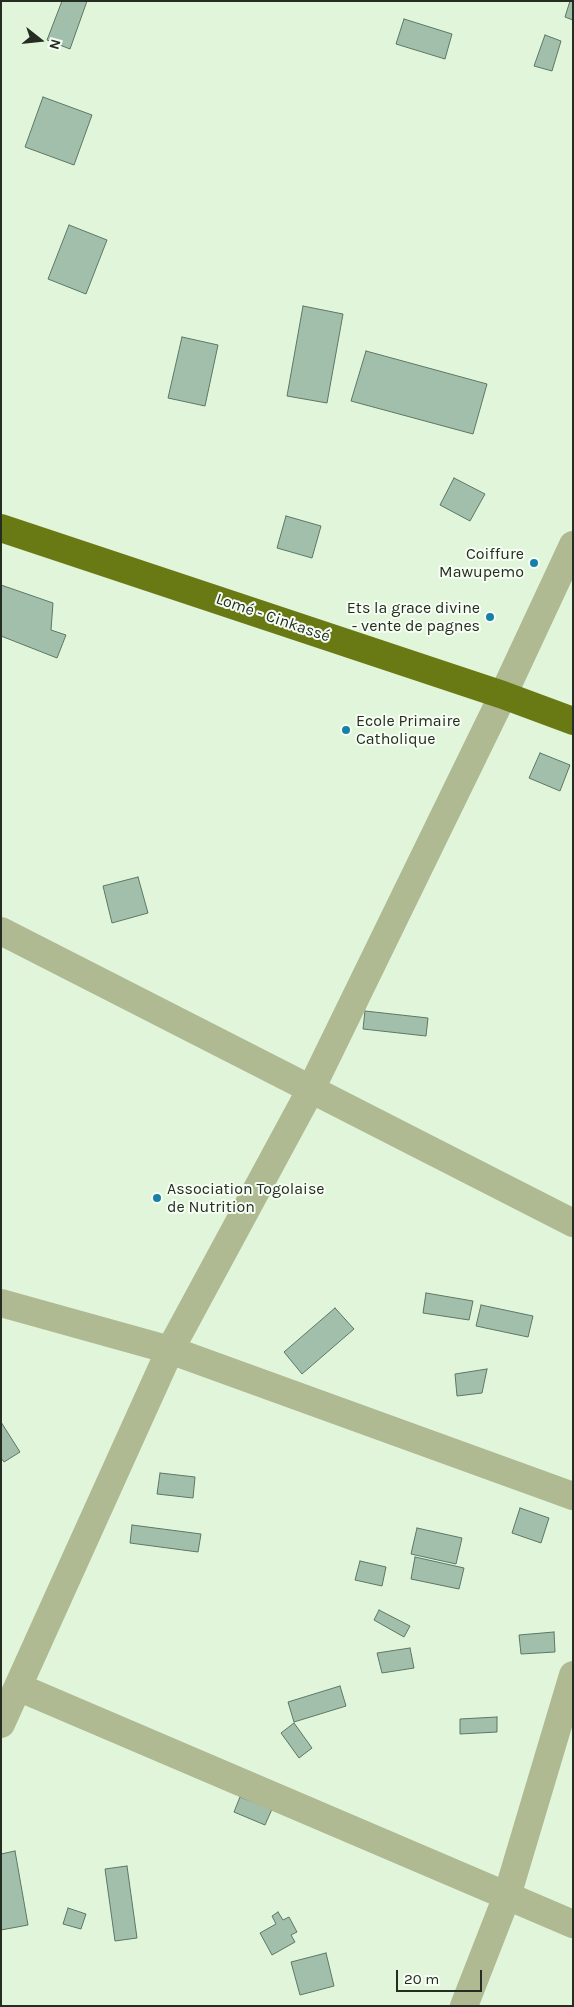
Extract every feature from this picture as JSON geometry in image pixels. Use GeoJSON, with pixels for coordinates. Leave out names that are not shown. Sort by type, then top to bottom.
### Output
{"type":"FeatureCollection","features":[{"type":"Feature","properties":{"kind":"highway","name":"Lomé - Cinkassé"},"geometry":{"type":"LineString","coordinates":[[1,528],[503,695],[573,721]]}},
{"type":"Feature","properties":{"kind":"street"},"geometry":{"type":"LineString","coordinates":[[1,1724],[170,1350],[310,1091],[503,695],[573,545]]}},
{"type":"Feature","properties":{"kind":"street"},"geometry":{"type":"LineString","coordinates":[[1,931],[310,1091],[573,1223]]}},
{"type":"Feature","properties":{"kind":"street"},"geometry":{"type":"LineString","coordinates":[[1,1303],[170,1350],[573,1496]]}},
{"type":"Feature","properties":{"kind":"street"},"geometry":{"type":"LineString","coordinates":[[464,2006],[507,1896],[573,1675]]}},
{"type":"Feature","properties":{"kind":"street"},"geometry":{"type":"LineString","coordinates":[[18,1687],[573,1924]]}},
{"type":"Feature","properties":{"kind":"building"},"geometry":{"type":"Polygon","coordinates":[[[62,1],[87,1],[70,49],[47,40],[62,1]]]}},
{"type":"Feature","properties":{"kind":"building"},"geometry":{"type":"Polygon","coordinates":[[[570,1],[573,1],[573,20],[565,17],[570,1]]]}},
{"type":"Feature","properties":{"kind":"building"},"geometry":{"type":"Polygon","coordinates":[[[404,19],[452,34],[445,59],[396,44],[404,19]]]}},
{"type":"Feature","properties":{"kind":"building"},"geometry":{"type":"Polygon","coordinates":[[[545,35],[561,41],[552,71],[534,66],[545,35]]]}},
{"type":"Feature","properties":{"kind":"building"},"geometry":{"type":"Polygon","coordinates":[[[43,97],[92,115],[74,165],[25,147],[43,97]]]}},
{"type":"Feature","properties":{"kind":"building"},"geometry":{"type":"Polygon","coordinates":[[[69,225],[107,240],[86,294],[48,279],[69,225]]]}},
{"type":"Feature","properties":{"kind":"building"},"geometry":{"type":"Polygon","coordinates":[[[303,306],[343,314],[327,403],[287,396],[303,306]]]}},
{"type":"Feature","properties":{"kind":"building"},"geometry":{"type":"Polygon","coordinates":[[[182,337],[218,345],[205,406],[168,398],[182,337]]]}},
{"type":"Feature","properties":{"kind":"building"},"geometry":{"type":"Polygon","coordinates":[[[366,351],[487,384],[473,434],[351,401],[366,351]]]}},
{"type":"Feature","properties":{"kind":"building"},"geometry":{"type":"Polygon","coordinates":[[[454,478],[485,494],[470,521],[440,505],[454,478]]]}},
{"type":"Feature","properties":{"kind":"building"},"geometry":{"type":"Polygon","coordinates":[[[286,516],[321,526],[312,558],[277,548],[286,516]]]}},
{"type":"Feature","properties":{"kind":"building"},"geometry":{"type":"Polygon","coordinates":[[[1,585],[53,603],[51,630],[66,635],[57,658],[1,636],[1,585]]]}},
{"type":"Feature","properties":{"kind":"building"},"geometry":{"type":"Polygon","coordinates":[[[540,753],[570,765],[560,791],[529,778],[540,753]]]}},
{"type":"Feature","properties":{"kind":"building"},"geometry":{"type":"Polygon","coordinates":[[[138,877],[148,913],[112,923],[103,886],[138,877]]]}},
{"type":"Feature","properties":{"kind":"building"},"geometry":{"type":"Polygon","coordinates":[[[365,1011],[428,1018],[426,1036],[363,1029],[365,1011]]]}},
{"type":"Feature","properties":{"kind":"building"},"geometry":{"type":"Polygon","coordinates":[[[426,1293],[473,1301],[469,1320],[423,1313],[426,1293]]]}},
{"type":"Feature","properties":{"kind":"building"},"geometry":{"type":"Polygon","coordinates":[[[481,1305],[533,1316],[528,1337],[476,1326],[481,1305]]]}},
{"type":"Feature","properties":{"kind":"building"},"geometry":{"type":"Polygon","coordinates":[[[335,1308],[354,1329],[302,1374],[284,1352],[335,1308]]]}},
{"type":"Feature","properties":{"kind":"building"},"geometry":{"type":"Polygon","coordinates":[[[487,1369],[482,1393],[457,1396],[455,1374],[487,1369]]]}},
{"type":"Feature","properties":{"kind":"building"},"geometry":{"type":"Polygon","coordinates":[[[1,1422],[20,1452],[4,1462],[1,1458],[1,1422]]]}},
{"type":"Feature","properties":{"kind":"building"},"geometry":{"type":"Polygon","coordinates":[[[160,1473],[195,1477],[193,1498],[157,1494],[160,1473]]]}},
{"type":"Feature","properties":{"kind":"building"},"geometry":{"type":"Polygon","coordinates":[[[520,1508],[549,1518],[541,1543],[512,1533],[520,1508]]]}},
{"type":"Feature","properties":{"kind":"building"},"geometry":{"type":"Polygon","coordinates":[[[132,1525],[201,1534],[198,1552],[130,1543],[132,1525]]]}},
{"type":"Feature","properties":{"kind":"building"},"geometry":{"type":"Polygon","coordinates":[[[417,1528],[462,1538],[456,1564],[411,1554],[417,1528]]]}},
{"type":"Feature","properties":{"kind":"building"},"geometry":{"type":"Polygon","coordinates":[[[415,1557],[464,1568],[459,1589],[411,1579],[415,1557]]]}},
{"type":"Feature","properties":{"kind":"building"},"geometry":{"type":"Polygon","coordinates":[[[360,1561],[386,1567],[382,1586],[355,1580],[360,1561]]]}},
{"type":"Feature","properties":{"kind":"building"},"geometry":{"type":"Polygon","coordinates":[[[379,1610],[410,1626],[404,1637],[374,1620],[379,1610]]]}},
{"type":"Feature","properties":{"kind":"building"},"geometry":{"type":"Polygon","coordinates":[[[554,1632],[555,1652],[521,1654],[519,1635],[554,1632]]]}},
{"type":"Feature","properties":{"kind":"building"},"geometry":{"type":"Polygon","coordinates":[[[410,1648],[414,1668],[382,1673],[377,1653],[410,1648]]]}},
{"type":"Feature","properties":{"kind":"building"},"geometry":{"type":"Polygon","coordinates":[[[340,1686],[346,1706],[294,1722],[288,1702],[340,1686]]]}},
{"type":"Feature","properties":{"kind":"building"},"geometry":{"type":"Polygon","coordinates":[[[497,1717],[497,1732],[460,1734],[460,1719],[497,1717]]]}},
{"type":"Feature","properties":{"kind":"building"},"geometry":{"type":"Polygon","coordinates":[[[294,1723],[312,1748],[299,1758],[281,1733],[294,1723]]]}},
{"type":"Feature","properties":{"kind":"building"},"geometry":{"type":"Polygon","coordinates":[[[240,1797],[272,1809],[265,1825],[234,1812],[240,1797]]]}},
{"type":"Feature","properties":{"kind":"building"},"geometry":{"type":"Polygon","coordinates":[[[15,1851],[28,1925],[1,1930],[1,1854],[15,1851]]]}},
{"type":"Feature","properties":{"kind":"building"},"geometry":{"type":"Polygon","coordinates":[[[127,1866],[137,1938],[115,1941],[105,1869],[127,1866]]]}},
{"type":"Feature","properties":{"kind":"building"},"geometry":{"type":"Polygon","coordinates":[[[68,1908],[86,1914],[81,1929],[63,1924],[68,1908]]]}},
{"type":"Feature","properties":{"kind":"building"},"geometry":{"type":"Polygon","coordinates":[[[278,1912],[283,1920],[289,1917],[297,1932],[291,1935],[295,1942],[272,1955],[260,1933],[276,1924],[272,1916],[278,1912]]]}},
{"type":"Feature","properties":{"kind":"building"},"geometry":{"type":"Polygon","coordinates":[[[326,1953],[334,1986],[300,1995],[291,1962],[326,1953]]]}},
{"type":"Feature","properties":{"kind":"place","name":"Coiffure Mawupemo"},"geometry":{"type":"Point","coordinates":[534,563]}},
{"type":"Feature","properties":{"kind":"place","name":"Ets la grace divine - vente de pagnes"},"geometry":{"type":"Point","coordinates":[490,617]}},
{"type":"Feature","properties":{"kind":"place","name":"Ecole Primaire Catholique"},"geometry":{"type":"Point","coordinates":[346,730]}},
{"type":"Feature","properties":{"kind":"place","name":"Association Togolaise de Nutrition"},"geometry":{"type":"Point","coordinates":[157,1198]}}]}
